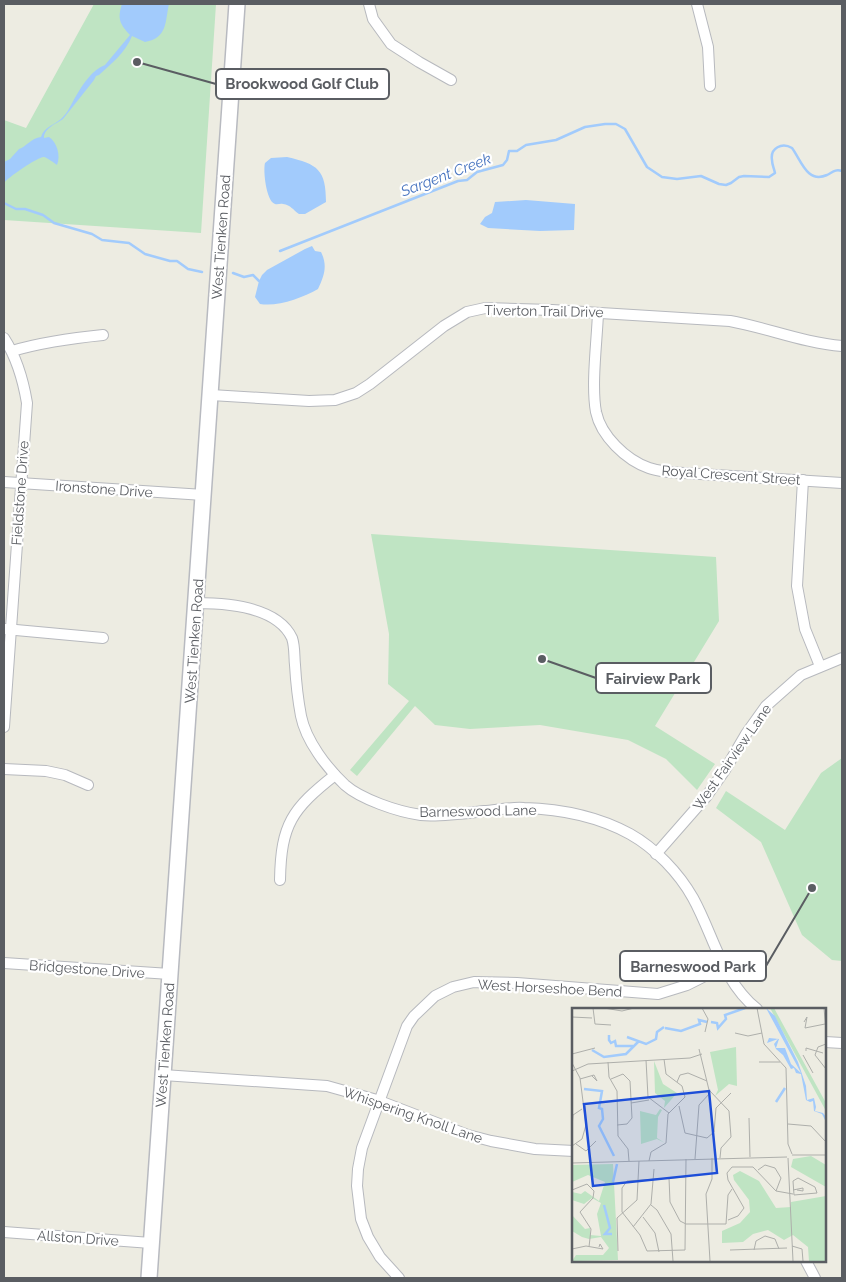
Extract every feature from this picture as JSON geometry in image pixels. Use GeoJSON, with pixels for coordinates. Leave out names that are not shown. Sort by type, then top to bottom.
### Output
{"type":"FeatureCollection","features":[{"type":"Feature","properties":{"kind":"street","name":"West Tienken Road"},"geometry":{"type":"LineString","coordinates":[[149,1278],[237,4]]}},
{"type":"Feature","properties":{"kind":"street"},"geometry":{"type":"LineString","coordinates":[[369,4],[374,20],[391,44],[451,80]]}},
{"type":"Feature","properties":{"kind":"street"},"geometry":{"type":"LineString","coordinates":[[697,4],[708,47],[710,86]]}},
{"type":"Feature","properties":{"kind":"street","name":"Tiverton Trail Drive"},"geometry":{"type":"LineString","coordinates":[[211,395],[309,401],[335,400],[356,393],[370,384],[444,326],[467,312],[485,308],[518,308],[730,321],[755,325],[824,345],[842,346]]}},
{"type":"Feature","properties":{"kind":"street","name":"Royal Crescent Street"},"geometry":{"type":"LineString","coordinates":[[598,313],[594,389],[596,413],[605,433],[635,462],[650,469],[668,472],[842,483]]}},
{"type":"Feature","properties":{"kind":"street"},"geometry":{"type":"LineString","coordinates":[[12,351],[62,338],[103,335]]}},
{"type":"Feature","properties":{"kind":"street","name":"Fieldstone Drive"},"geometry":{"type":"LineString","coordinates":[[4,338],[12,351],[20,371],[27,403],[7,629],[4,727]]}},
{"type":"Feature","properties":{"kind":"street"},"geometry":{"type":"LineString","coordinates":[[803,480],[798,586],[805,629],[820,666]]}},
{"type":"Feature","properties":{"kind":"street","name":"Ironstone Drive"},"geometry":{"type":"LineString","coordinates":[[4,482],[204,495]]}},
{"type":"Feature","properties":{"kind":"street","name":"Barneswood Lane"},"geometry":{"type":"LineString","coordinates":[[196,603],[247,606],[271,617],[282,626],[291,637],[301,718],[307,733],[318,752],[335,774],[356,794],[397,810],[424,815],[522,808],[564,812],[593,818],[628,833],[647,844],[678,877],[692,896],[729,978],[755,1008]]}},
{"type":"Feature","properties":{"kind":"street"},"geometry":{"type":"LineString","coordinates":[[7,629],[103,638]]}},
{"type":"Feature","properties":{"kind":"street","name":"West Fairview Lane"},"geometry":{"type":"LineString","coordinates":[[656,854],[706,797],[766,706],[801,675],[842,658]]}},
{"type":"Feature","properties":{"kind":"street"},"geometry":{"type":"LineString","coordinates":[[4,769],[46,771],[65,775],[88,785]]}},
{"type":"Feature","properties":{"kind":"street"},"geometry":{"type":"LineString","coordinates":[[280,880],[281,855],[290,822],[298,808],[335,774]]}},
{"type":"Feature","properties":{"kind":"street","name":"Bridgestone Drive"},"geometry":{"type":"LineString","coordinates":[[4,963],[170,974]]}},
{"type":"Feature","properties":{"kind":"street","name":"West Horseshoe Bend"},"geometry":{"type":"LineString","coordinates":[[399,1278],[380,1257],[368,1238],[361,1219],[357,1186],[362,1148],[407,1026],[414,1016],[435,996],[474,982],[516,983],[658,994],[687,985],[723,967]]}},
{"type":"Feature","properties":{"kind":"street"},"geometry":{"type":"LineString","coordinates":[[826,1042],[842,1043]]}},
{"type":"Feature","properties":{"kind":"street","name":"Whispering Knoll Lane"},"geometry":{"type":"LineString","coordinates":[[163,1075],[327,1086],[380,1101],[468,1135],[491,1141],[535,1148],[572,1151]]}},
{"type":"Feature","properties":{"kind":"street","name":"Allston Drive"},"geometry":{"type":"LineString","coordinates":[[4,1232],[152,1243]]}},
{"type":"Feature","properties":{"kind":"street"},"geometry":{"type":"LineString","coordinates":[[807,1262],[815,1278]]}},
{"type":"Feature","properties":{"kind":"green space"},"geometry":{"type":"Polygon","coordinates":[[[94,4],[216,4],[201,233],[4,220],[4,120],[26,128],[94,4]]]}},
{"type":"Feature","properties":{"kind":"green space"},"geometry":{"type":"Polygon","coordinates":[[[371,534],[716,557],[719,621],[655,726],[715,764],[697,790],[666,759],[628,740],[540,725],[470,729],[435,725],[415,706],[357,776],[350,770],[409,701],[388,684],[389,634],[371,534]]]}},
{"type":"Feature","properties":{"kind":"green space"},"geometry":{"type":"Polygon","coordinates":[[[842,758],[842,961],[832,960],[802,935],[761,842],[716,808],[726,791],[785,830],[821,773],[842,758]]]}},
{"type":"Feature","properties":{"kind":"water"},"geometry":{"type":"Polygon","coordinates":[[[122,4],[169,4],[162,33],[158,37],[145,42],[132,36],[122,52],[96,76],[63,119],[46,132],[44,138],[49,137],[52,139],[58,150],[59,158],[57,165],[44,157],[41,158],[23,168],[4,183],[4,162],[10,159],[19,149],[34,139],[41,137],[47,128],[63,117],[88,78],[105,65],[130,35],[120,21],[122,4]]]}},
{"type":"Feature","properties":{"kind":"water"},"geometry":{"type":"Polygon","coordinates":[[[287,157],[313,166],[318,170],[324,182],[326,202],[305,214],[299,214],[286,205],[275,204],[267,192],[264,172],[265,163],[271,158],[287,157]]]}},
{"type":"Feature","properties":{"kind":"water"},"geometry":{"type":"Polygon","coordinates":[[[526,200],[575,204],[574,230],[540,231],[488,228],[480,224],[485,217],[492,213],[495,202],[526,200]]]}},
{"type":"Feature","properties":{"kind":"water"},"geometry":{"type":"Polygon","coordinates":[[[312,246],[315,251],[321,252],[325,266],[318,289],[290,301],[267,305],[260,304],[255,297],[262,275],[267,270],[312,246]]]}},
{"type":"Feature","properties":{"kind":"waterway","name":"Sargent Creek"},"geometry":{"type":"LineString","coordinates":[[280,251],[458,181],[467,180],[477,172],[503,165],[507,160],[509,151],[517,151],[526,145],[556,140],[585,127],[605,124],[616,124],[625,129],[647,167],[662,177],[677,179],[701,176],[726,185],[744,176],[769,177],[775,173],[772,162],[773,152],[781,146],[792,148],[805,169],[814,176],[820,177],[836,171],[842,171]]}},
{"type":"Feature","properties":{"kind":"waterway"},"geometry":{"type":"LineString","coordinates":[[4,203],[16,209],[25,209],[43,215],[54,223],[92,234],[102,240],[129,243],[145,254],[177,261],[188,269],[202,272]]}},
{"type":"Feature","properties":{"kind":"waterway"},"geometry":{"type":"LineString","coordinates":[[233,273],[244,277],[253,275],[259,281]]}},
{"type":"Feature","properties":{"kind":"place","name":"Brookwood Golf Club"},"geometry":{"type":"Point","coordinates":[137,62]}},
{"type":"Feature","properties":{"kind":"place","name":"Fairview Park"},"geometry":{"type":"Point","coordinates":[542,659]}},
{"type":"Feature","properties":{"kind":"place","name":"Barneswood Park"},"geometry":{"type":"Point","coordinates":[812,888]}}]}
